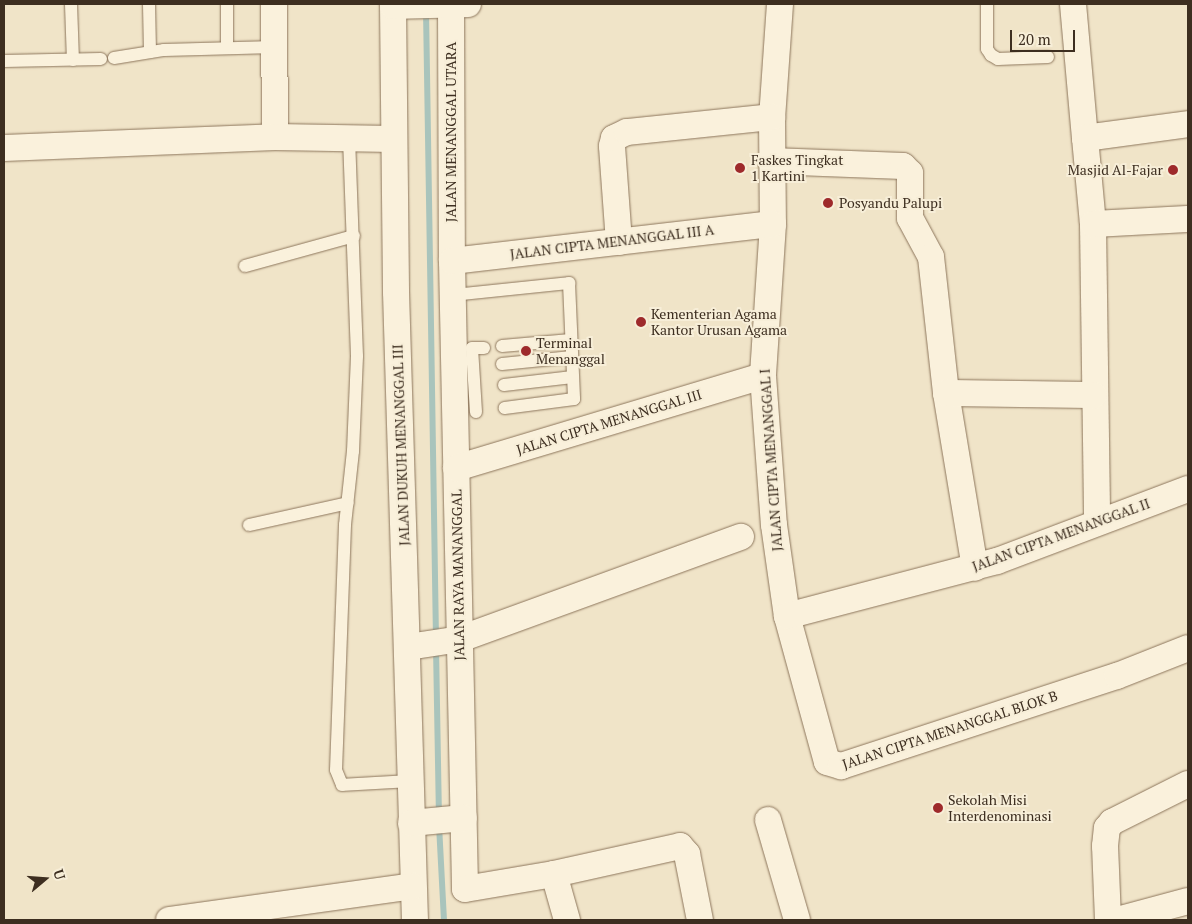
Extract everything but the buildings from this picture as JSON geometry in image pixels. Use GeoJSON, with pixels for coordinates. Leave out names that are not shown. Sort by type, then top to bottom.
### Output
{"type":"FeatureCollection","features":[{"type":"Feature","properties":{"kind":"street"},"geometry":{"type":"LineString","coordinates":[[274,4],[276,137]]}},
{"type":"Feature","properties":{"kind":"street"},"geometry":{"type":"LineString","coordinates":[[398,5],[452,4]]}},
{"type":"Feature","properties":{"kind":"street","name":"JALAN MENANGGAL UTARA"},"geometry":{"type":"LineString","coordinates":[[452,4],[452,261]]}},
{"type":"Feature","properties":{"kind":"street","name":"JALAN CIPTA MENANGGAL I"},"geometry":{"type":"LineString","coordinates":[[780,4],[772,117],[773,224],[763,376],[774,525],[787,616]]}},
{"type":"Feature","properties":{"kind":"street"},"geometry":{"type":"LineString","coordinates":[[1073,4],[1093,224],[1097,520]]}},
{"type":"Feature","properties":{"kind":"street","name":"JALAN DUKUH MENANGGAL III"},"geometry":{"type":"LineString","coordinates":[[398,5],[393,139],[410,646],[409,781],[413,822],[415,920]]}},
{"type":"Feature","properties":{"kind":"street"},"geometry":{"type":"LineString","coordinates":[[619,242],[612,146],[614,138],[626,132],[772,117]]}},
{"type":"Feature","properties":{"kind":"street"},"geometry":{"type":"LineString","coordinates":[[1085,138],[1188,124]]}},
{"type":"Feature","properties":{"kind":"street"},"geometry":{"type":"LineString","coordinates":[[4,148],[276,137],[393,139]]}},
{"type":"Feature","properties":{"kind":"street"},"geometry":{"type":"LineString","coordinates":[[771,161],[908,168],[910,173],[910,218],[928,249],[933,268],[946,393],[975,568]]}},
{"type":"Feature","properties":{"kind":"street"},"geometry":{"type":"LineString","coordinates":[[1093,224],[1188,219]]}},
{"type":"Feature","properties":{"kind":"street","name":"JALAN CIPTA MENANGGAL III A"},"geometry":{"type":"LineString","coordinates":[[452,261],[773,224]]}},
{"type":"Feature","properties":{"kind":"street","name":"JALAN RAYA MANANGGAL"},"geometry":{"type":"LineString","coordinates":[[452,261],[453,295],[473,413],[456,468],[458,818],[465,889],[554,874]]}},
{"type":"Feature","properties":{"kind":"street","name":"JALAN CIPTA MENANGGAL III"},"geometry":{"type":"LineString","coordinates":[[456,468],[763,376]]}},
{"type":"Feature","properties":{"kind":"street"},"geometry":{"type":"LineString","coordinates":[[946,393],[1094,395]]}},
{"type":"Feature","properties":{"kind":"street","name":"JALAN CIPTA MENANGGAL II"},"geometry":{"type":"LineString","coordinates":[[787,616],[975,568],[1097,520],[1188,489]]}},
{"type":"Feature","properties":{"kind":"street"},"geometry":{"type":"LineString","coordinates":[[410,646],[458,639],[741,537]]}},
{"type":"Feature","properties":{"kind":"street","name":"JALAN CIPTA MENANGGAL BLOK B"},"geometry":{"type":"LineString","coordinates":[[787,616],[827,762],[836,766],[1117,676],[1188,648]]}},
{"type":"Feature","properties":{"kind":"street"},"geometry":{"type":"LineString","coordinates":[[1108,920],[1105,846],[1107,828],[1112,822],[1188,784]]}},
{"type":"Feature","properties":{"kind":"street"},"geometry":{"type":"LineString","coordinates":[[413,822],[458,818]]}},
{"type":"Feature","properties":{"kind":"street"},"geometry":{"type":"LineString","coordinates":[[768,820],[797,920]]}},
{"type":"Feature","properties":{"kind":"street"},"geometry":{"type":"LineString","coordinates":[[567,920],[554,874],[680,846],[687,854],[700,920]]}},
{"type":"Feature","properties":{"kind":"street"},"geometry":{"type":"LineString","coordinates":[[169,920],[413,886]]}},
{"type":"Feature","properties":{"kind":"street"},"geometry":{"type":"LineString","coordinates":[[1117,920],[1188,901]]}},
{"type":"Feature","properties":{"kind":"lane"},"geometry":{"type":"LineString","coordinates":[[72,4],[73,60]]}},
{"type":"Feature","properties":{"kind":"lane"},"geometry":{"type":"LineString","coordinates":[[149,4],[150,52]]}},
{"type":"Feature","properties":{"kind":"lane"},"geometry":{"type":"LineString","coordinates":[[227,4],[227,48]]}},
{"type":"Feature","properties":{"kind":"lane"},"geometry":{"type":"LineString","coordinates":[[987,4],[987,48],[991,55],[998,59],[1048,57]]}},
{"type":"Feature","properties":{"kind":"lane"},"geometry":{"type":"LineString","coordinates":[[4,61],[73,60],[108,58],[150,52],[275,47]]}},
{"type":"Feature","properties":{"kind":"lane"},"geometry":{"type":"LineString","coordinates":[[349,138],[357,356],[348,503],[337,776],[342,785],[409,781]]}},
{"type":"Feature","properties":{"kind":"lane"},"geometry":{"type":"LineString","coordinates":[[245,266],[354,236]]}},
{"type":"Feature","properties":{"kind":"lane"},"geometry":{"type":"LineString","coordinates":[[453,295],[569,283],[574,399],[505,408]]}},
{"type":"Feature","properties":{"kind":"lane"},"geometry":{"type":"LineString","coordinates":[[502,346],[571,340]]}},
{"type":"Feature","properties":{"kind":"lane"},"geometry":{"type":"LineString","coordinates":[[473,413],[481,388],[480,367],[472,348],[484,348]]}},
{"type":"Feature","properties":{"kind":"lane"},"geometry":{"type":"LineString","coordinates":[[502,364],[572,357]]}},
{"type":"Feature","properties":{"kind":"lane"},"geometry":{"type":"LineString","coordinates":[[504,385],[573,377]]}},
{"type":"Feature","properties":{"kind":"lane"},"geometry":{"type":"LineString","coordinates":[[250,525],[348,503]]}},
{"type":"Feature","properties":{"kind":"waterway"},"geometry":{"type":"LineString","coordinates":[[426,10],[436,637]]}},
{"type":"Feature","properties":{"kind":"waterway"},"geometry":{"type":"LineString","coordinates":[[436,647],[439,815]]}},
{"type":"Feature","properties":{"kind":"waterway"},"geometry":{"type":"LineString","coordinates":[[439,825],[444,920]]}},
{"type":"Feature","properties":{"kind":"place","name":"Faskes Tingkat 1 Kartini"},"geometry":{"type":"Point","coordinates":[740,168]}},
{"type":"Feature","properties":{"kind":"place","name":"Masjid Al-Fajar"},"geometry":{"type":"Point","coordinates":[1173,170]}},
{"type":"Feature","properties":{"kind":"place","name":"Posyandu Palupi"},"geometry":{"type":"Point","coordinates":[828,203]}},
{"type":"Feature","properties":{"kind":"place","name":"Kementerian Agama Kantor Urusan Agama"},"geometry":{"type":"Point","coordinates":[641,322]}},
{"type":"Feature","properties":{"kind":"place","name":"Terminal Menanggal"},"geometry":{"type":"Point","coordinates":[526,351]}},
{"type":"Feature","properties":{"kind":"place","name":"Sekolah Misi Interdenominasi"},"geometry":{"type":"Point","coordinates":[938,808]}}]}
